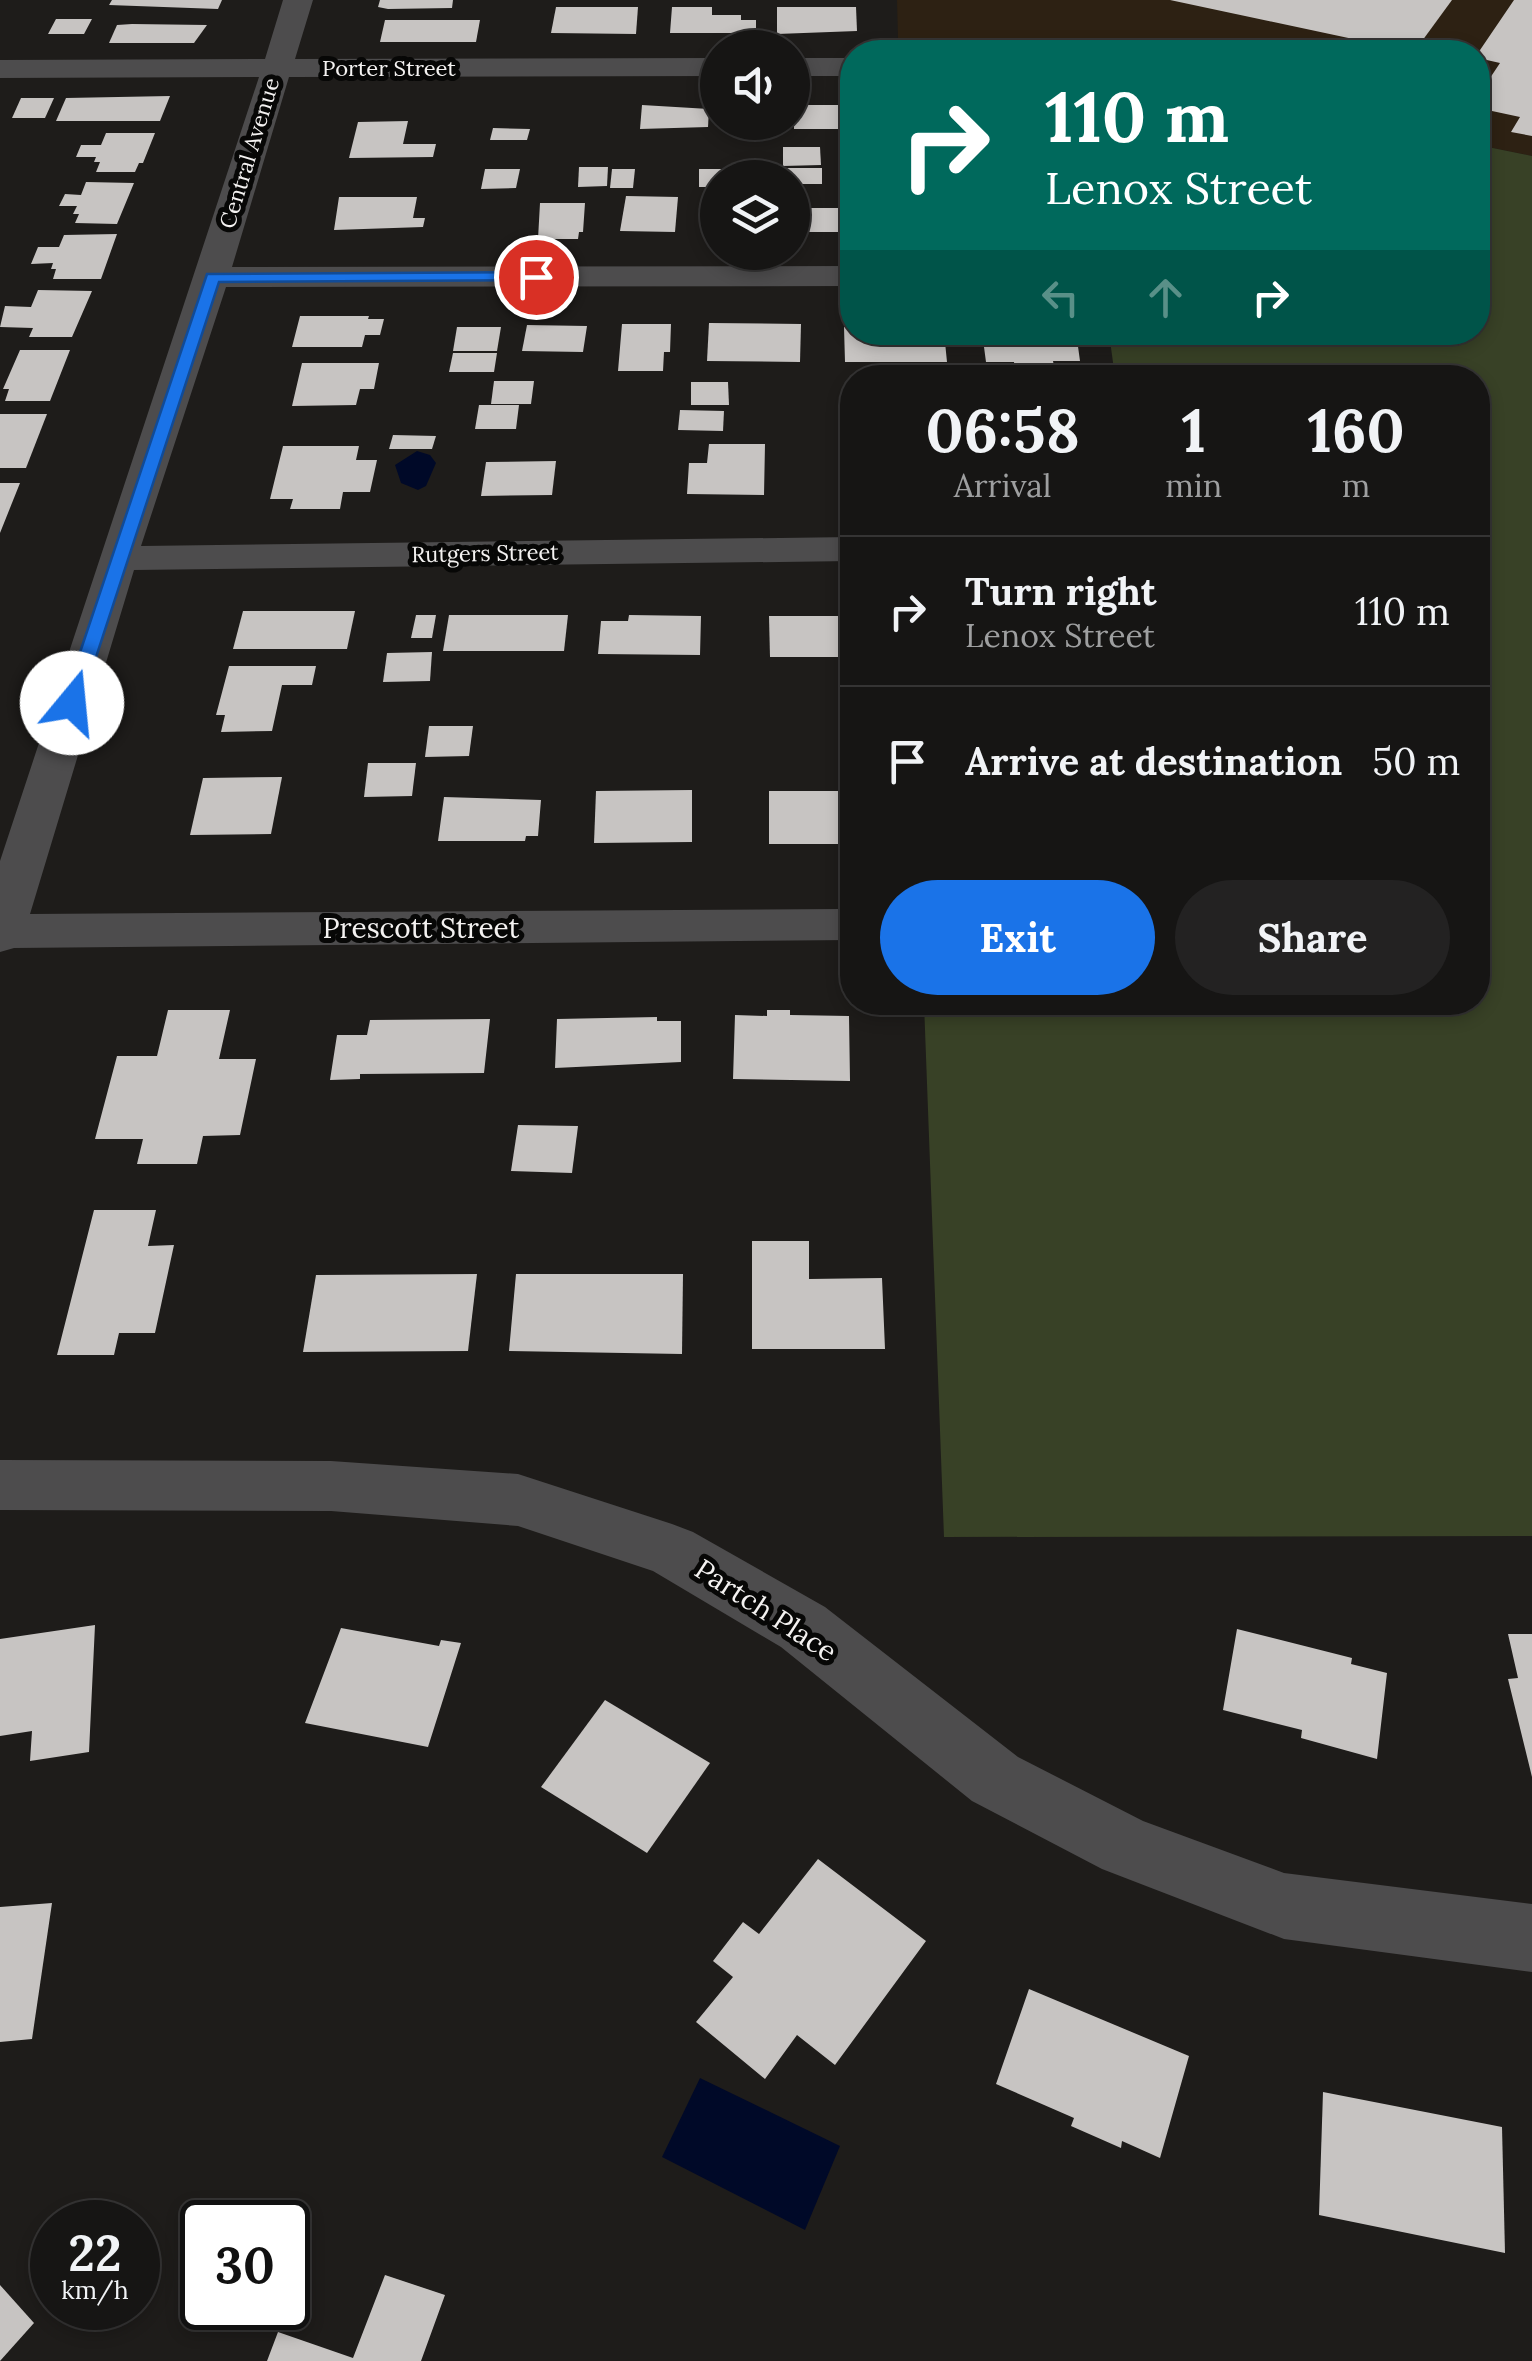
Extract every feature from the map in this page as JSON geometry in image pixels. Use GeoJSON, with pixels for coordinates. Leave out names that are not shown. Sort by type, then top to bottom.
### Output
{"type":"FeatureCollection","features":[{"type":"Feature","properties":{"kind":"street","name":"Central Avenue"},"geometry":{"type":"LineString","coordinates":[[0,932],[298,0]]}},
{"type":"Feature","properties":{"kind":"street","name":"Porter Street"},"geometry":{"type":"LineString","coordinates":[[0,69],[700,67]]}},
{"type":"Feature","properties":{"kind":"street"},"geometry":{"type":"LineString","coordinates":[[810,67],[840,67]]}},
{"type":"Feature","properties":{"kind":"street"},"geometry":{"type":"LineString","coordinates":[[212,277],[840,276]]}},
{"type":"Feature","properties":{"kind":"street","name":"Rutgers Street"},"geometry":{"type":"LineString","coordinates":[[117,558],[840,548]]}},
{"type":"Feature","properties":{"kind":"street","name":"Prescott Street"},"geometry":{"type":"LineString","coordinates":[[0,932],[840,926]]}},
{"type":"Feature","properties":{"kind":"street","name":"Partch Place"},"geometry":{"type":"LineString","coordinates":[[0,1485],[331,1486],[518,1500],[672,1551],[803,1628],[994,1779],[1125,1846],[1284,1906],[1532,1938]]}},
{"type":"Feature","properties":{"kind":"shaded area"},"geometry":{"type":"Polygon","coordinates":[[[897,0],[1532,0],[1532,156],[1490,147],[1490,40],[898,38],[897,0]]]}},
{"type":"Feature","properties":{"kind":"green space"},"geometry":{"type":"Polygon","coordinates":[[[1490,147],[1532,156],[1532,1536],[944,1537],[924,1015],[1490,1015],[1490,365],[1113,365],[1111,345],[1490,345],[1490,147]]]}},
{"type":"Feature","properties":{"kind":"water"},"geometry":{"type":"Polygon","coordinates":[[[417,451],[430,455],[436,463],[426,486],[418,490],[401,483],[395,465],[417,451]]]}},
{"type":"Feature","properties":{"kind":"water"},"geometry":{"type":"Polygon","coordinates":[[[700,2078],[840,2146],[805,2230],[662,2157],[700,2078]]]}},
{"type":"Feature","properties":{"kind":"building"},"geometry":{"type":"Polygon","coordinates":[[[112,0],[222,0],[218,9],[109,5],[112,0]]]}},
{"type":"Feature","properties":{"kind":"building"},"geometry":{"type":"Polygon","coordinates":[[[380,0],[453,0],[452,8],[388,9],[378,7],[380,0]]]}},
{"type":"Feature","properties":{"kind":"building"},"geometry":{"type":"Polygon","coordinates":[[[1170,0],[1452,0],[1423,40],[1358,40],[1170,0]]]}},
{"type":"Feature","properties":{"kind":"building"},"geometry":{"type":"Polygon","coordinates":[[[1514,0],[1532,0],[1532,136],[1511,132],[1520,117],[1490,111],[1490,78],[1500,63],[1490,61],[1490,40],[1487,40],[1514,0]]]}},
{"type":"Feature","properties":{"kind":"building"},"geometry":{"type":"Polygon","coordinates":[[[556,7],[638,7],[636,34],[551,33],[556,7]]]}},
{"type":"Feature","properties":{"kind":"building"},"geometry":{"type":"Polygon","coordinates":[[[672,7],[712,7],[712,15],[741,15],[741,20],[756,20],[756,30],[670,33],[672,7]]]}},
{"type":"Feature","properties":{"kind":"building"},"geometry":{"type":"Polygon","coordinates":[[[777,7],[856,7],[857,31],[777,30],[777,7]]]}},
{"type":"Feature","properties":{"kind":"building"},"geometry":{"type":"Polygon","coordinates":[[[56,19],[92,19],[84,34],[48,34],[56,19]]]}},
{"type":"Feature","properties":{"kind":"building"},"geometry":{"type":"Polygon","coordinates":[[[385,20],[480,20],[476,42],[380,42],[385,20]]]}},
{"type":"Feature","properties":{"kind":"building"},"geometry":{"type":"Polygon","coordinates":[[[117,25],[207,25],[194,43],[109,43],[117,25]]]}},
{"type":"Feature","properties":{"kind":"building"},"geometry":{"type":"Polygon","coordinates":[[[170,96],[160,121],[56,121],[66,98],[170,96]]]}},
{"type":"Feature","properties":{"kind":"building"},"geometry":{"type":"Polygon","coordinates":[[[21,98],[54,98],[45,118],[12,118],[21,98]]]}},
{"type":"Feature","properties":{"kind":"building"},"geometry":{"type":"Polygon","coordinates":[[[642,105],[700,108],[700,127],[640,129],[642,105]]]}},
{"type":"Feature","properties":{"kind":"building"},"geometry":{"type":"Polygon","coordinates":[[[810,105],[840,105],[840,129],[810,129],[810,105]]]}},
{"type":"Feature","properties":{"kind":"building"},"geometry":{"type":"Polygon","coordinates":[[[408,121],[403,144],[436,144],[433,157],[349,158],[358,122],[408,121]]]}},
{"type":"Feature","properties":{"kind":"building"},"geometry":{"type":"Polygon","coordinates":[[[493,128],[530,129],[527,140],[490,140],[493,128]]]}},
{"type":"Feature","properties":{"kind":"building"},"geometry":{"type":"Polygon","coordinates":[[[106,133],[155,133],[143,163],[135,172],[96,172],[100,162],[94,162],[96,157],[76,157],[81,145],[101,145],[106,133]]]}},
{"type":"Feature","properties":{"kind":"building"},"geometry":{"type":"Polygon","coordinates":[[[783,147],[820,147],[821,165],[810,165],[810,160],[783,160],[783,147]]]}},
{"type":"Feature","properties":{"kind":"building"},"geometry":{"type":"Polygon","coordinates":[[[579,167],[608,167],[607,186],[578,187],[579,167]]]}},
{"type":"Feature","properties":{"kind":"building"},"geometry":{"type":"Polygon","coordinates":[[[810,168],[822,168],[822,184],[810,184],[810,168]]]}},
{"type":"Feature","properties":{"kind":"building"},"geometry":{"type":"Polygon","coordinates":[[[485,169],[520,169],[516,188],[481,189],[485,169]]]}},
{"type":"Feature","properties":{"kind":"building"},"geometry":{"type":"Polygon","coordinates":[[[612,169],[635,169],[633,188],[610,188],[612,169]]]}},
{"type":"Feature","properties":{"kind":"building"},"geometry":{"type":"Polygon","coordinates":[[[86,182],[134,183],[117,224],[75,223],[79,214],[73,214],[77,206],[59,206],[65,194],[81,195],[86,182]]]}},
{"type":"Feature","properties":{"kind":"building"},"geometry":{"type":"Polygon","coordinates":[[[626,196],[678,197],[675,232],[620,231],[626,196]]]}},
{"type":"Feature","properties":{"kind":"building"},"geometry":{"type":"Polygon","coordinates":[[[339,197],[417,197],[413,218],[425,218],[423,227],[334,230],[339,197]]]}},
{"type":"Feature","properties":{"kind":"building"},"geometry":{"type":"Polygon","coordinates":[[[540,203],[585,203],[583,232],[579,232],[578,239],[538,239],[540,203]]]}},
{"type":"Feature","properties":{"kind":"building"},"geometry":{"type":"Polygon","coordinates":[[[810,208],[840,208],[840,232],[810,232],[810,208]]]}},
{"type":"Feature","properties":{"kind":"building"},"geometry":{"type":"Polygon","coordinates":[[[117,234],[101,279],[53,279],[53,263],[31,264],[38,247],[59,247],[64,235],[117,234]]]}},
{"type":"Feature","properties":{"kind":"building"},"geometry":{"type":"Polygon","coordinates":[[[38,290],[92,291],[72,337],[29,337],[33,328],[0,327],[5,306],[31,307],[38,290]]]}},
{"type":"Feature","properties":{"kind":"building"},"geometry":{"type":"Polygon","coordinates":[[[300,316],[384,319],[380,335],[365,335],[362,347],[292,347],[300,316]]]}},
{"type":"Feature","properties":{"kind":"building"},"geometry":{"type":"Polygon","coordinates":[[[709,323],[801,324],[800,362],[707,361],[709,323]]]}},
{"type":"Feature","properties":{"kind":"building"},"geometry":{"type":"Polygon","coordinates":[[[622,324],[671,324],[670,352],[664,352],[663,371],[618,371],[622,324]]]}},
{"type":"Feature","properties":{"kind":"building"},"geometry":{"type":"Polygon","coordinates":[[[527,325],[587,326],[583,352],[522,351],[527,325]]]}},
{"type":"Feature","properties":{"kind":"building"},"geometry":{"type":"Polygon","coordinates":[[[457,327],[501,327],[497,351],[453,351],[457,327]]]}},
{"type":"Feature","properties":{"kind":"building"},"geometry":{"type":"Polygon","coordinates":[[[845,345],[945,345],[947,362],[845,362],[845,345]]]}},
{"type":"Feature","properties":{"kind":"building"},"geometry":{"type":"Polygon","coordinates":[[[984,345],[1078,345],[1080,361],[1053,361],[1054,365],[986,362],[984,345]]]}},
{"type":"Feature","properties":{"kind":"building"},"geometry":{"type":"Polygon","coordinates":[[[20,350],[70,350],[50,401],[5,401],[9,389],[3,389],[20,350]]]}},
{"type":"Feature","properties":{"kind":"building"},"geometry":{"type":"Polygon","coordinates":[[[453,353],[497,353],[494,372],[449,372],[453,353]]]}},
{"type":"Feature","properties":{"kind":"building"},"geometry":{"type":"Polygon","coordinates":[[[302,363],[379,363],[374,389],[360,389],[356,405],[292,406],[302,363]]]}},
{"type":"Feature","properties":{"kind":"building"},"geometry":{"type":"Polygon","coordinates":[[[494,381],[534,381],[531,404],[491,404],[494,381]]]}},
{"type":"Feature","properties":{"kind":"building"},"geometry":{"type":"Polygon","coordinates":[[[691,382],[728,382],[729,405],[691,405],[691,382]]]}},
{"type":"Feature","properties":{"kind":"building"},"geometry":{"type":"Polygon","coordinates":[[[479,405],[519,405],[516,429],[475,429],[479,405]]]}},
{"type":"Feature","properties":{"kind":"building"},"geometry":{"type":"Polygon","coordinates":[[[680,410],[724,411],[723,431],[678,430],[680,410]]]}},
{"type":"Feature","properties":{"kind":"building"},"geometry":{"type":"Polygon","coordinates":[[[0,414],[47,414],[26,468],[0,468],[0,414]]]}},
{"type":"Feature","properties":{"kind":"building"},"geometry":{"type":"Polygon","coordinates":[[[393,435],[436,436],[432,449],[389,449],[393,435]]]}},
{"type":"Feature","properties":{"kind":"building"},"geometry":{"type":"Polygon","coordinates":[[[709,444],[765,444],[764,495],[687,494],[689,463],[707,463],[709,444]]]}},
{"type":"Feature","properties":{"kind":"building"},"geometry":{"type":"Polygon","coordinates":[[[283,446],[359,446],[356,460],[377,460],[370,492],[343,492],[340,509],[290,509],[293,499],[270,499],[283,446]]]}},
{"type":"Feature","properties":{"kind":"building"},"geometry":{"type":"Polygon","coordinates":[[[556,461],[552,495],[481,496],[486,462],[556,461]]]}},
{"type":"Feature","properties":{"kind":"building"},"geometry":{"type":"Polygon","coordinates":[[[0,483],[20,483],[0,533],[0,483]]]}},
{"type":"Feature","properties":{"kind":"building"},"geometry":{"type":"Polygon","coordinates":[[[243,611],[355,611],[347,649],[233,649],[243,611]]]}},
{"type":"Feature","properties":{"kind":"building"},"geometry":{"type":"Polygon","coordinates":[[[416,615],[436,615],[432,638],[411,638],[416,615]]]}},
{"type":"Feature","properties":{"kind":"building"},"geometry":{"type":"Polygon","coordinates":[[[449,615],[568,615],[564,651],[443,651],[449,615]]]}},
{"type":"Feature","properties":{"kind":"building"},"geometry":{"type":"Polygon","coordinates":[[[629,615],[701,616],[700,655],[598,654],[601,621],[628,621],[629,615]]]}},
{"type":"Feature","properties":{"kind":"building"},"geometry":{"type":"Polygon","coordinates":[[[769,616],[840,616],[840,657],[770,657],[769,616]]]}},
{"type":"Feature","properties":{"kind":"building"},"geometry":{"type":"Polygon","coordinates":[[[432,652],[430,681],[383,682],[387,653],[432,652]]]}},
{"type":"Feature","properties":{"kind":"building"},"geometry":{"type":"Polygon","coordinates":[[[229,666],[316,666],[312,685],[282,685],[272,731],[221,732],[225,715],[216,715],[229,666]]]}},
{"type":"Feature","properties":{"kind":"building"},"geometry":{"type":"Polygon","coordinates":[[[429,726],[473,726],[469,756],[425,757],[429,726]]]}},
{"type":"Feature","properties":{"kind":"building"},"geometry":{"type":"Polygon","coordinates":[[[368,763],[416,763],[412,796],[364,797],[368,763]]]}},
{"type":"Feature","properties":{"kind":"building"},"geometry":{"type":"Polygon","coordinates":[[[282,777],[271,834],[190,835],[203,778],[282,777]]]}},
{"type":"Feature","properties":{"kind":"building"},"geometry":{"type":"Polygon","coordinates":[[[692,790],[692,842],[594,843],[596,791],[692,790]]]}},
{"type":"Feature","properties":{"kind":"building"},"geometry":{"type":"Polygon","coordinates":[[[769,791],[840,791],[840,844],[769,844],[769,791]]]}},
{"type":"Feature","properties":{"kind":"building"},"geometry":{"type":"Polygon","coordinates":[[[444,797],[541,800],[538,836],[526,836],[525,841],[438,841],[444,797]]]}},
{"type":"Feature","properties":{"kind":"building"},"geometry":{"type":"Polygon","coordinates":[[[168,1010],[230,1010],[219,1059],[256,1059],[240,1135],[203,1136],[197,1164],[137,1164],[143,1139],[95,1139],[117,1056],[157,1056],[168,1010]]]}},
{"type":"Feature","properties":{"kind":"building"},"geometry":{"type":"Polygon","coordinates":[[[767,1010],[790,1010],[790,1015],[849,1016],[850,1081],[733,1079],[735,1015],[767,1016],[767,1010]]]}},
{"type":"Feature","properties":{"kind":"building"},"geometry":{"type":"Polygon","coordinates":[[[657,1017],[657,1021],[681,1021],[681,1062],[555,1068],[557,1019],[657,1017]]]}},
{"type":"Feature","properties":{"kind":"building"},"geometry":{"type":"Polygon","coordinates":[[[490,1019],[484,1073],[360,1074],[360,1079],[330,1080],[337,1035],[367,1035],[370,1020],[490,1019]]]}},
{"type":"Feature","properties":{"kind":"building"},"geometry":{"type":"Polygon","coordinates":[[[518,1125],[578,1126],[572,1173],[511,1171],[518,1125]]]}},
{"type":"Feature","properties":{"kind":"building"},"geometry":{"type":"Polygon","coordinates":[[[94,1210],[156,1210],[148,1246],[174,1245],[155,1333],[119,1333],[114,1355],[57,1355],[94,1210]]]}},
{"type":"Feature","properties":{"kind":"building"},"geometry":{"type":"Polygon","coordinates":[[[752,1241],[809,1241],[809,1279],[882,1278],[885,1349],[752,1349],[752,1241]]]}},
{"type":"Feature","properties":{"kind":"building"},"geometry":{"type":"Polygon","coordinates":[[[477,1274],[468,1351],[303,1352],[316,1275],[477,1274]]]}},
{"type":"Feature","properties":{"kind":"building"},"geometry":{"type":"Polygon","coordinates":[[[516,1274],[683,1274],[682,1354],[509,1351],[516,1274]]]}},
{"type":"Feature","properties":{"kind":"building"},"geometry":{"type":"Polygon","coordinates":[[[95,1625],[89,1752],[30,1761],[32,1731],[0,1736],[0,1639],[95,1625]]]}},
{"type":"Feature","properties":{"kind":"building"},"geometry":{"type":"Polygon","coordinates":[[[341,1628],[439,1646],[441,1640],[461,1643],[428,1747],[305,1723],[341,1628]]]}},
{"type":"Feature","properties":{"kind":"building"},"geometry":{"type":"Polygon","coordinates":[[[1237,1629],[1352,1658],[1351,1664],[1387,1673],[1377,1759],[1301,1738],[1302,1730],[1223,1710],[1237,1629]]]}},
{"type":"Feature","properties":{"kind":"building"},"geometry":{"type":"Polygon","coordinates":[[[1508,1634],[1532,1634],[1532,1777],[1508,1679],[1518,1678],[1508,1634]]]}},
{"type":"Feature","properties":{"kind":"building"},"geometry":{"type":"Polygon","coordinates":[[[605,1700],[710,1763],[647,1853],[541,1787],[605,1700]]]}},
{"type":"Feature","properties":{"kind":"building"},"geometry":{"type":"Polygon","coordinates":[[[818,1859],[926,1941],[835,2065],[797,2035],[765,2079],[696,2022],[733,1977],[713,1961],[743,1922],[759,1934],[818,1859]]]}},
{"type":"Feature","properties":{"kind":"building"},"geometry":{"type":"Polygon","coordinates":[[[52,1903],[32,2039],[0,2042],[0,1907],[52,1903]]]}},
{"type":"Feature","properties":{"kind":"building"},"geometry":{"type":"Polygon","coordinates":[[[1029,1989],[1189,2056],[1160,2158],[1122,2141],[1121,2148],[1071,2126],[1074,2118],[996,2084],[1029,1989]]]}},
{"type":"Feature","properties":{"kind":"building"},"geometry":{"type":"Polygon","coordinates":[[[1323,2092],[1502,2127],[1505,2253],[1319,2215],[1323,2092]]]}},
{"type":"Feature","properties":{"kind":"building"},"geometry":{"type":"Polygon","coordinates":[[[385,2275],[445,2295],[421,2361],[267,2361],[278,2332],[353,2358],[385,2275]]]}},
{"type":"Feature","properties":{"kind":"building"},"geometry":{"type":"Polygon","coordinates":[[[0,2285],[30,2319],[30,2327],[0,2361],[0,2285]]]}},
{"type":"Feature","properties":{"kind":"route"},"geometry":{"type":"LineString","coordinates":[[72,703],[212,277],[536,277]]}}]}
